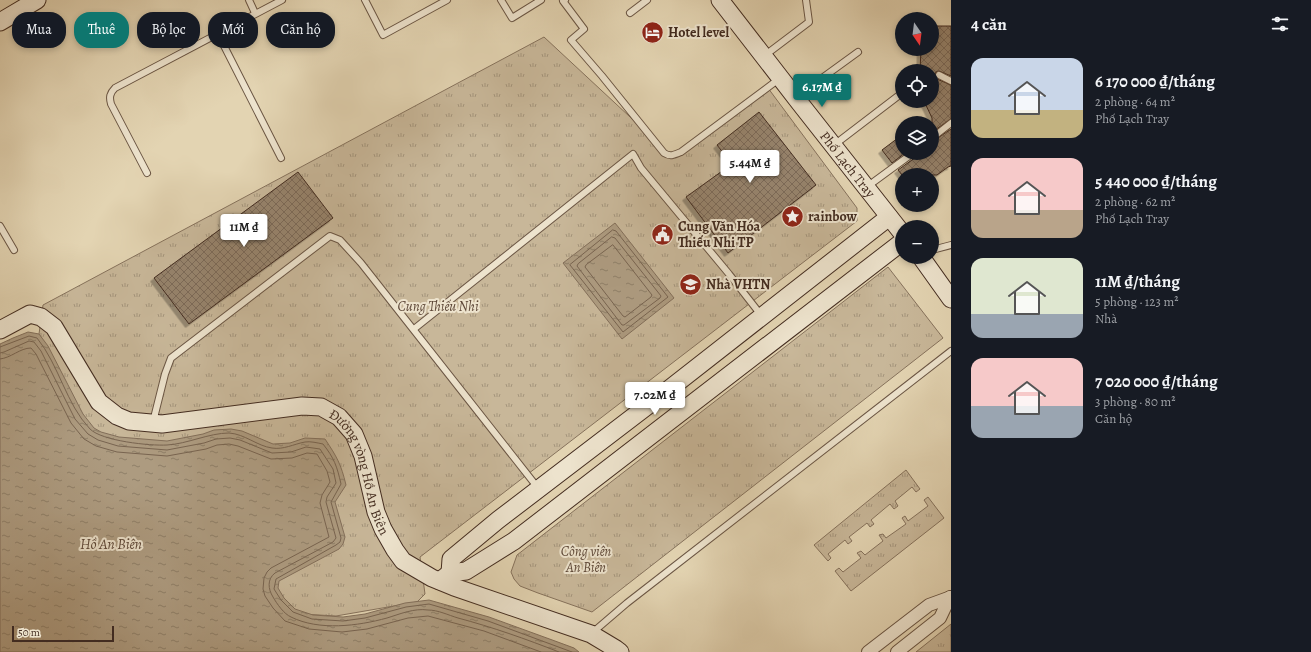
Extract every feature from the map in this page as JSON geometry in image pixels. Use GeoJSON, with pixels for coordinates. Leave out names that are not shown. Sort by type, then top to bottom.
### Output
{"type":"FeatureCollection","features":[{"type":"Feature","properties":{"kind":"main road"},"geometry":{"type":"LineString","coordinates":[[0,22],[37,0]]}},
{"type":"Feature","properties":{"kind":"main road","name":"Phố Lạch Tray"},"geometry":{"type":"LineString","coordinates":[[720,0],[832,146],[895,224]]}},
{"type":"Feature","properties":{"kind":"main road"},"geometry":{"type":"LineString","coordinates":[[445,577],[451,559],[498,520],[660,397],[889,217]]}},
{"type":"Feature","properties":{"kind":"main road"},"geometry":{"type":"LineString","coordinates":[[445,577],[466,571],[514,541],[895,247]]}},
{"type":"Feature","properties":{"kind":"main road"},"geometry":{"type":"LineString","coordinates":[[926,264],[951,299]]}},
{"type":"Feature","properties":{"kind":"main road","name":"Đường vòng Hồ An Biên"},"geometry":{"type":"LineString","coordinates":[[0,330],[30,314],[41,317],[54,327],[99,402],[117,416],[129,421],[162,424],[302,406],[321,407],[339,417],[354,434],[363,456],[376,512],[383,529],[395,550],[403,560],[432,578],[445,577],[485,598],[591,634],[616,648],[620,652]]}},
{"type":"Feature","properties":{"kind":"main road"},"geometry":{"type":"LineString","coordinates":[[660,397],[674,417]]}},
{"type":"Feature","properties":{"kind":"street"},"geometry":{"type":"LineString","coordinates":[[868,652],[929,604],[951,597]]}},
{"type":"Feature","properties":{"kind":"street"},"geometry":{"type":"LineString","coordinates":[[897,652],[940,618],[951,597]]}},
{"type":"Feature","properties":{"kind":"lane"},"geometry":{"type":"LineString","coordinates":[[249,0],[255,12]]}},
{"type":"Feature","properties":{"kind":"lane"},"geometry":{"type":"LineString","coordinates":[[257,12],[282,0]]}},
{"type":"Feature","properties":{"kind":"lane"},"geometry":{"type":"LineString","coordinates":[[365,0],[383,35],[447,0]]}},
{"type":"Feature","properties":{"kind":"lane"},"geometry":{"type":"LineString","coordinates":[[500,0],[512,18],[541,0]]}},
{"type":"Feature","properties":{"kind":"lane"},"geometry":{"type":"LineString","coordinates":[[564,0],[584,29],[571,40],[668,156],[681,152],[780,78]]}},
{"type":"Feature","properties":{"kind":"lane"},"geometry":{"type":"LineString","coordinates":[[630,13],[647,0]]}},
{"type":"Feature","properties":{"kind":"lane"},"geometry":{"type":"LineString","coordinates":[[764,56],[809,22],[806,0]]}},
{"type":"Feature","properties":{"kind":"lane"},"geometry":{"type":"LineString","coordinates":[[147,173],[111,104],[109,97],[111,92],[115,88],[208,39]]}},
{"type":"Feature","properties":{"kind":"lane"},"geometry":{"type":"LineString","coordinates":[[225,48],[281,158]]}},
{"type":"Feature","properties":{"kind":"lane"},"geometry":{"type":"LineString","coordinates":[[795,98],[858,52]]}},
{"type":"Feature","properties":{"kind":"lane"},"geometry":{"type":"LineString","coordinates":[[939,75],[951,81]]}},
{"type":"Feature","properties":{"kind":"lane"},"geometry":{"type":"LineString","coordinates":[[832,146],[895,98]]}},
{"type":"Feature","properties":{"kind":"lane"},"geometry":{"type":"LineString","coordinates":[[939,132],[951,123]]}},
{"type":"Feature","properties":{"kind":"lane"},"geometry":{"type":"LineString","coordinates":[[414,329],[633,154],[642,168],[729,274],[762,317]]}},
{"type":"Feature","properties":{"kind":"lane"},"geometry":{"type":"LineString","coordinates":[[866,187],[903,160]]}},
{"type":"Feature","properties":{"kind":"lane"},"geometry":{"type":"LineString","coordinates":[[0,226],[14,250]]}},
{"type":"Feature","properties":{"kind":"lane"},"geometry":{"type":"LineString","coordinates":[[152,424],[165,374],[171,358],[330,236],[340,240],[348,248],[414,329],[539,489]]}},
{"type":"Feature","properties":{"kind":"lane"},"geometry":{"type":"LineString","coordinates":[[939,248],[951,245]]}},
{"type":"Feature","properties":{"kind":"lane"},"geometry":{"type":"LineString","coordinates":[[591,634],[633,598],[951,351]]}},
{"type":"Feature","properties":{"kind":"green space","name":"Cung Thiếu Nhi"},"geometry":{"type":"Polygon","coordinates":[[[544,37],[672,156],[768,88],[857,208],[857,221],[420,557],[425,594],[417,602],[336,616],[285,613],[169,451],[92,433],[39,334],[43,305],[544,37]]]}},
{"type":"Feature","properties":{"kind":"green space","name":"Công viên An Biên"},"geometry":{"type":"Polygon","coordinates":[[[888,267],[943,338],[592,612],[520,586],[514,579],[511,572],[517,555],[888,267]]]}},
{"type":"Feature","properties":{"kind":"green space"},"geometry":{"type":"Polygon","coordinates":[[[906,470],[920,489],[916,492],[912,487],[895,501],[898,506],[894,509],[890,504],[871,520],[874,524],[870,527],[867,523],[849,537],[852,541],[848,544],[845,540],[828,554],[831,558],[828,561],[814,545],[906,470]]]}},
{"type":"Feature","properties":{"kind":"green space"},"geometry":{"type":"Polygon","coordinates":[[[928,497],[944,518],[851,591],[835,571],[839,568],[843,572],[861,558],[857,553],[861,551],[865,555],[883,541],[879,535],[883,534],[886,538],[906,524],[902,518],[905,516],[908,521],[928,506],[924,500],[928,497]]]}},
{"type":"Feature","properties":{"kind":"green space"},"geometry":{"type":"Polygon","coordinates":[[[951,624],[951,652],[916,652],[951,624]]]}},
{"type":"Feature","properties":{"kind":"water"},"geometry":{"type":"Polygon","coordinates":[[[615,223],[674,298],[622,339],[563,263],[615,223]]]}},
{"type":"Feature","properties":{"kind":"water","name":"Hồ An Biên"},"geometry":{"type":"Polygon","coordinates":[[[28,332],[39,334],[48,346],[83,414],[94,428],[101,432],[119,437],[167,441],[203,434],[214,430],[231,429],[242,431],[273,444],[290,443],[305,438],[325,439],[338,461],[346,485],[335,502],[345,537],[343,544],[339,549],[279,581],[278,588],[284,598],[295,609],[313,615],[343,617],[365,614],[405,603],[429,600],[489,617],[574,648],[579,652],[0,652],[0,344],[28,332]]]}},
{"type":"Feature","properties":{"kind":"building"},"geometry":{"type":"Polygon","coordinates":[[[939,26],[951,26],[951,76],[939,71],[939,64],[920,64],[921,56],[939,56],[939,26]]]}},
{"type":"Feature","properties":{"kind":"building"},"geometry":{"type":"Polygon","coordinates":[[[939,80],[951,85],[951,119],[939,127],[939,116],[931,116],[927,108],[939,108],[939,80]]]}},
{"type":"Feature","properties":{"kind":"building"},"geometry":{"type":"Polygon","coordinates":[[[759,112],[816,185],[728,253],[686,197],[732,164],[717,145],[759,112]]]}},
{"type":"Feature","properties":{"kind":"building"},"geometry":{"type":"Polygon","coordinates":[[[951,129],[951,166],[939,174],[939,168],[901,168],[912,160],[939,160],[939,137],[951,129]]]}},
{"type":"Feature","properties":{"kind":"building"},"geometry":{"type":"Polygon","coordinates":[[[895,140],[896,160],[892,163],[882,150],[895,140]]]}},
{"type":"Feature","properties":{"kind":"building"},"geometry":{"type":"Polygon","coordinates":[[[298,172],[333,218],[189,324],[154,278],[298,172]]]}},
{"type":"Feature","properties":{"kind":"place","name":"Hotel level"},"geometry":{"type":"Point","coordinates":[653,32]}},
{"type":"Feature","properties":{"kind":"place","name":"rainbow"},"geometry":{"type":"Point","coordinates":[792,216]}},
{"type":"Feature","properties":{"kind":"place","name":"Cung Văn Hóa Thiếu Nhi TP"},"geometry":{"type":"Point","coordinates":[663,234]}},
{"type":"Feature","properties":{"kind":"place","name":"Nhà VHTN"},"geometry":{"type":"Point","coordinates":[690,284]}}]}
